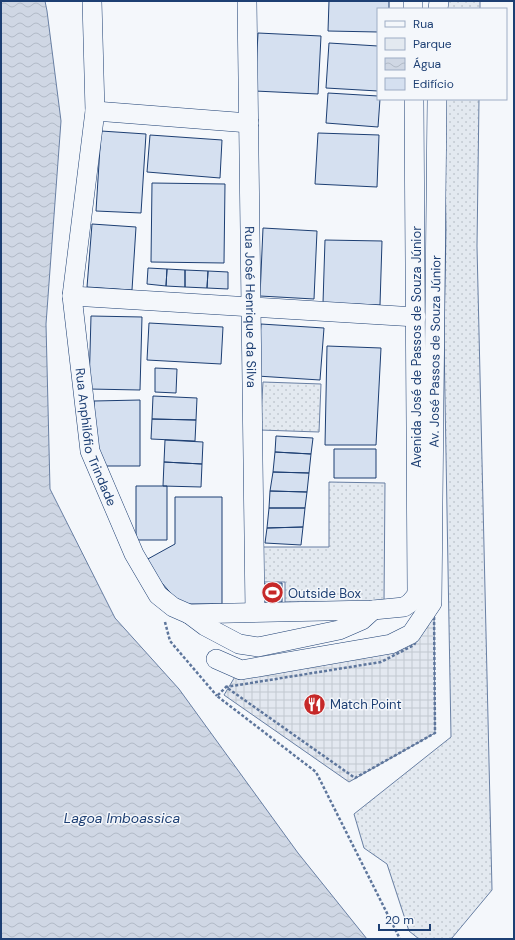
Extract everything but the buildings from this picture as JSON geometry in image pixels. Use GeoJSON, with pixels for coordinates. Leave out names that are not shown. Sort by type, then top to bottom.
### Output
{"type":"FeatureCollection","features":[{"type":"Feature","properties":{"kind":"street","name":"Rua Anphilófio Trindade"},"geometry":{"type":"LineString","coordinates":[[92,1],[95,111],[72,296],[90,451],[134,554],[158,595],[172,606],[189,614],[373,610],[404,607],[410,603],[424,600]]}},
{"type":"Feature","properties":{"kind":"street","name":"Rua José Henrique da Silva"},"geometry":{"type":"LineString","coordinates":[[247,1],[255,612]]}},
{"type":"Feature","properties":{"kind":"street","name":"Avenida José de Passos de Souza Júnior"},"geometry":{"type":"LineString","coordinates":[[414,100],[417,591],[424,600]]}},
{"type":"Feature","properties":{"kind":"street","name":"Av. José Passos de Souza Júnior"},"geometry":{"type":"LineString","coordinates":[[424,600],[438,100]]}},
{"type":"Feature","properties":{"kind":"street"},"geometry":{"type":"LineString","coordinates":[[95,111],[249,123]]}},
{"type":"Feature","properties":{"kind":"street"},"geometry":{"type":"LineString","coordinates":[[72,296],[416,317]]}},
{"type":"Feature","properties":{"kind":"street"},"geometry":{"type":"LineString","coordinates":[[216,659],[242,670],[391,644],[411,634],[424,600]]}},
{"type":"Feature","properties":{"kind":"street"},"geometry":{"type":"LineString","coordinates":[[189,614],[205,626],[239,644],[258,647],[339,630],[362,620],[373,610]]}},
{"type":"Feature","properties":{"kind":"path"},"geometry":{"type":"LineString","coordinates":[[434,607],[435,733],[355,778],[226,687],[381,662],[414,644],[434,607]]}},
{"type":"Feature","properties":{"kind":"path"},"geometry":{"type":"LineString","coordinates":[[165,621],[170,641],[217,696],[316,772],[400,939]]}},
{"type":"Feature","properties":{"kind":"path"},"geometry":{"type":"LineString","coordinates":[[217,696],[242,670]]}},
{"type":"Feature","properties":{"kind":"green space"},"geometry":{"type":"Polygon","coordinates":[[[444,1],[480,1],[480,8],[444,8],[444,1]]]}},
{"type":"Feature","properties":{"kind":"green space"},"geometry":{"type":"Polygon","coordinates":[[[444,100],[479,100],[477,246],[492,890],[452,938],[419,939],[409,931],[387,864],[364,848],[354,814],[451,737],[444,341],[446,229],[444,100]]]}},
{"type":"Feature","properties":{"kind":"green space"},"geometry":{"type":"Polygon","coordinates":[[[263,382],[321,384],[319,432],[260,430],[263,382]]]}},
{"type":"Feature","properties":{"kind":"green space"},"geometry":{"type":"Polygon","coordinates":[[[329,482],[385,483],[384,603],[285,602],[285,582],[262,582],[263,547],[329,547],[329,482]]]}},
{"type":"Feature","properties":{"kind":"shaded area"},"geometry":{"type":"Polygon","coordinates":[[[434,607],[435,733],[349,782],[224,695],[236,675],[389,649],[434,607]]]}},
{"type":"Feature","properties":{"kind":"water","name":"Lagoa Imboassica"},"geometry":{"type":"Polygon","coordinates":[[[1,1],[45,1],[61,121],[46,324],[50,489],[115,618],[179,689],[298,853],[367,939],[1,939],[1,1]]]}},
{"type":"Feature","properties":{"kind":"place","name":"Outside Box"},"geometry":{"type":"Point","coordinates":[273,593]}},
{"type":"Feature","properties":{"kind":"place","name":"Match Point"},"geometry":{"type":"Point","coordinates":[315,704]}}]}
